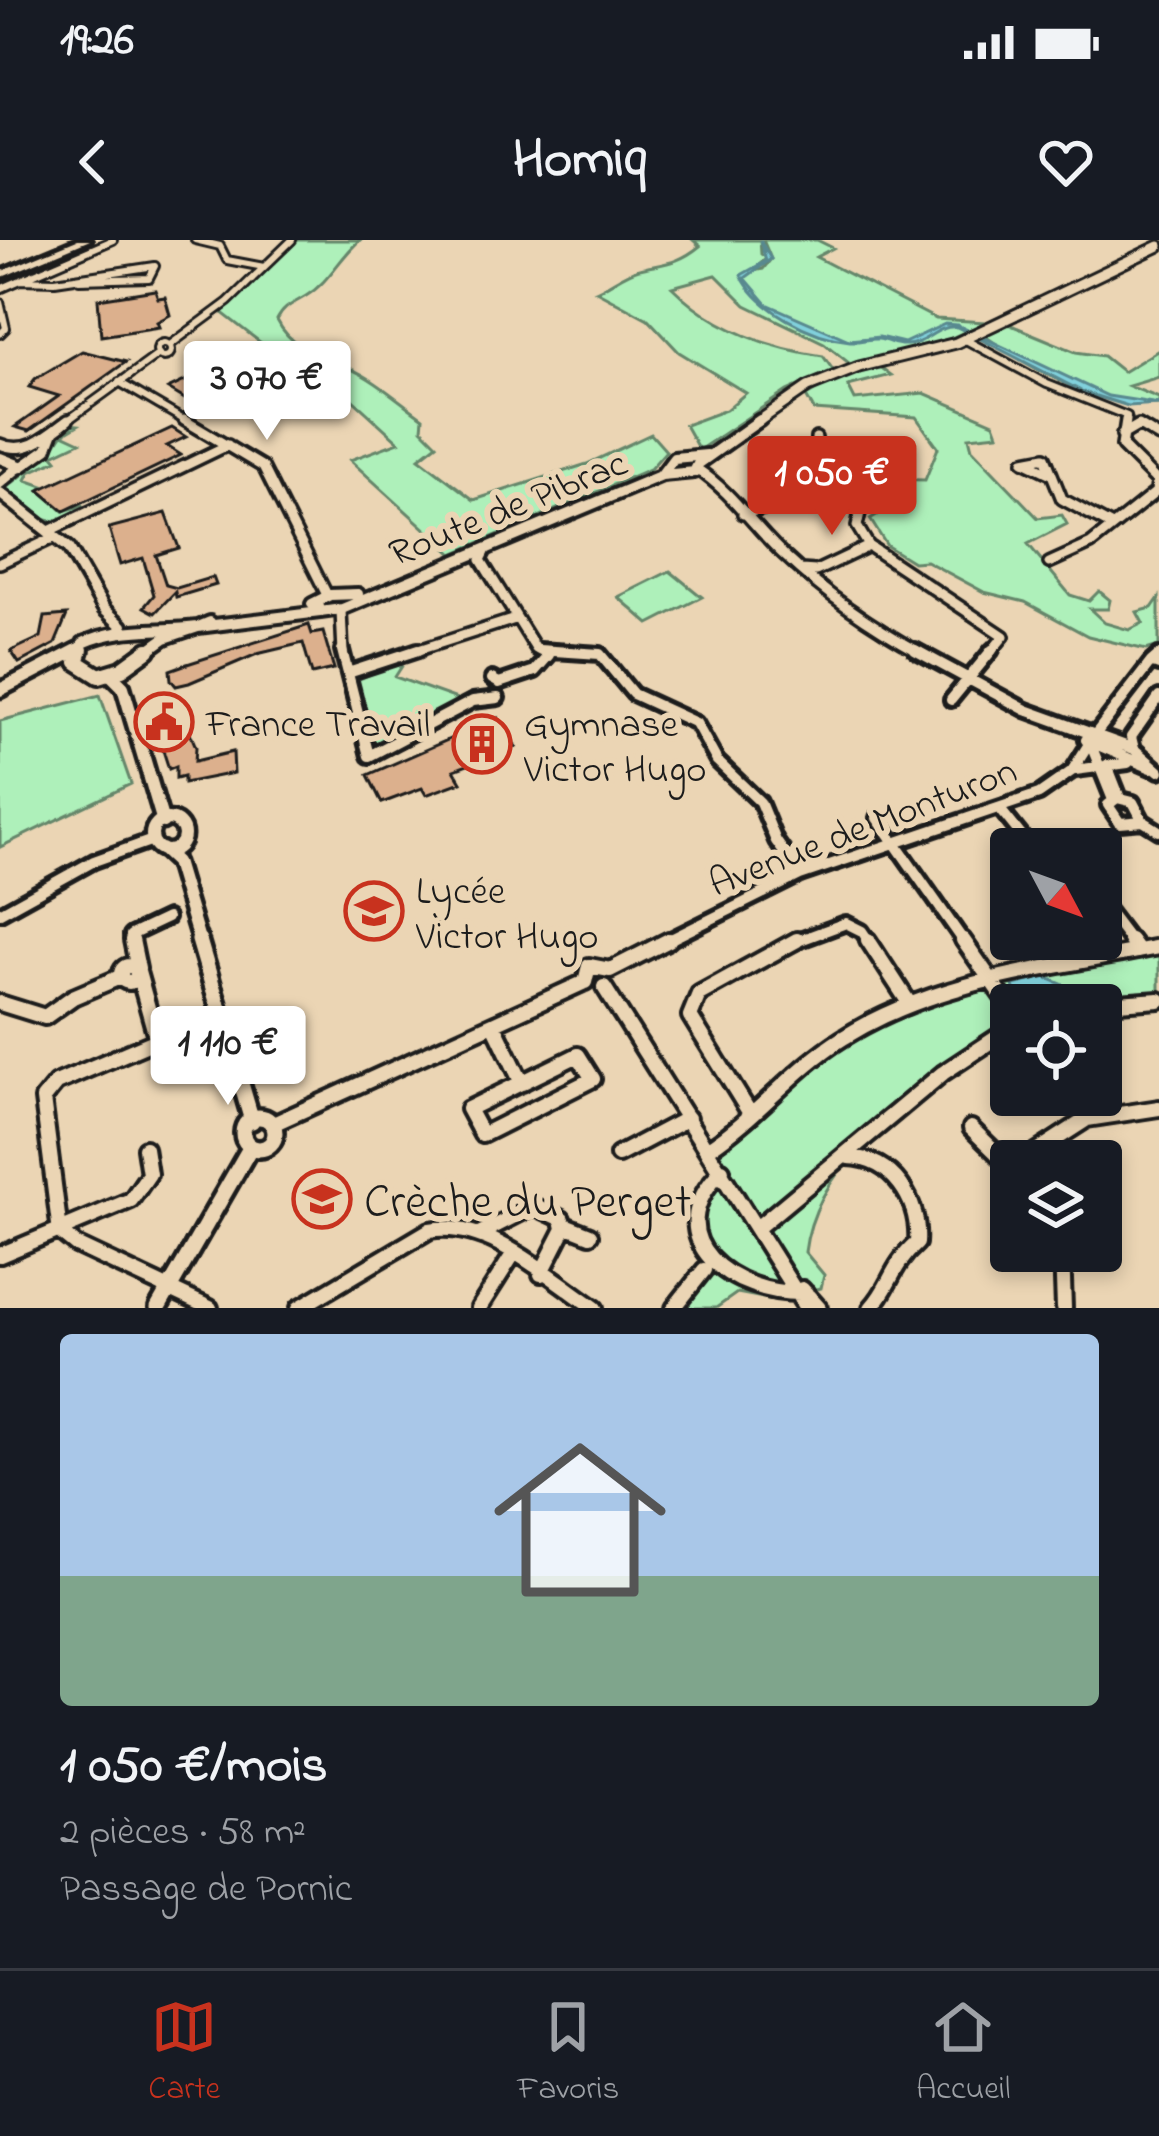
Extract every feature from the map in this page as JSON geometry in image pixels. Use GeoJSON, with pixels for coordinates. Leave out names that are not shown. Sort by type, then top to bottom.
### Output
{"type":"FeatureCollection","features":[{"type":"Feature","properties":{"kind":"highway"},"geometry":{"type":"LineString","coordinates":[[0,274],[75,240]]}},
{"type":"Feature","properties":{"kind":"highway"},"geometry":{"type":"LineString","coordinates":[[0,274],[18,274],[85,240]]}},
{"type":"Feature","properties":{"kind":"main road","name":"Route de Pibrac"},"geometry":{"type":"LineString","coordinates":[[142,634],[331,605],[484,552],[687,467],[808,388],[859,367],[972,335],[1159,246]]}},
{"type":"Feature","properties":{"kind":"main road"},"geometry":{"type":"LineString","coordinates":[[1,457],[18,464],[2,488],[67,548],[108,617],[142,634],[144,653]]}},
{"type":"Feature","properties":{"kind":"main road"},"geometry":{"type":"LineString","coordinates":[[92,584],[96,621],[76,660],[82,670],[110,674],[132,665]]}},
{"type":"Feature","properties":{"kind":"main road","name":"Route de Pibrac"},"geometry":{"type":"LineString","coordinates":[[132,665],[161,640],[210,622]]}},
{"type":"Feature","properties":{"kind":"main road"},"geometry":{"type":"LineString","coordinates":[[90,638],[127,628]]}},
{"type":"Feature","properties":{"kind":"street"},"geometry":{"type":"LineString","coordinates":[[0,290],[18,274],[113,240]]}},
{"type":"Feature","properties":{"kind":"street"},"geometry":{"type":"LineString","coordinates":[[195,240],[222,247],[226,259],[264,267]]}},
{"type":"Feature","properties":{"kind":"street"},"geometry":{"type":"LineString","coordinates":[[0,444],[23,448],[56,429],[158,354],[156,348],[170,345],[228,302],[292,240]]}},
{"type":"Feature","properties":{"kind":"street"},"geometry":{"type":"LineString","coordinates":[[18,274],[79,280],[147,278],[154,266],[111,265],[79,280]]}},
{"type":"Feature","properties":{"kind":"street"},"geometry":{"type":"LineString","coordinates":[[0,302],[6,328],[0,334]]}},
{"type":"Feature","properties":{"kind":"street"},"geometry":{"type":"LineString","coordinates":[[972,335],[1047,384],[1126,416],[1159,437]]}},
{"type":"Feature","properties":{"kind":"street"},"geometry":{"type":"LineString","coordinates":[[118,382],[269,474],[331,605],[369,756],[473,700],[498,698]]}},
{"type":"Feature","properties":{"kind":"street"},"geometry":{"type":"LineString","coordinates":[[1049,562],[1091,544],[1158,485],[1124,448],[1126,416]]}},
{"type":"Feature","properties":{"kind":"street"},"geometry":{"type":"LineString","coordinates":[[1122,435],[1139,425]]}},
{"type":"Feature","properties":{"kind":"street"},"geometry":{"type":"LineString","coordinates":[[18,464],[37,457],[56,429]]}},
{"type":"Feature","properties":{"kind":"street"},"geometry":{"type":"LineString","coordinates":[[816,438],[816,448],[861,502],[856,526],[871,547],[1003,635],[1003,644],[951,700]]}},
{"type":"Feature","properties":{"kind":"street"},"geometry":{"type":"LineString","coordinates":[[0,563],[228,445]]}},
{"type":"Feature","properties":{"kind":"street"},"geometry":{"type":"LineString","coordinates":[[687,467],[710,478],[801,570],[885,634],[968,682],[1159,771]]}},
{"type":"Feature","properties":{"kind":"street"},"geometry":{"type":"LineString","coordinates":[[1049,472],[1062,499],[1112,526]]}},
{"type":"Feature","properties":{"kind":"street"},"geometry":{"type":"LineString","coordinates":[[743,514],[849,488]]}},
{"type":"Feature","properties":{"kind":"street"},"geometry":{"type":"LineString","coordinates":[[801,570],[816,571],[871,547]]}},
{"type":"Feature","properties":{"kind":"street"},"geometry":{"type":"LineString","coordinates":[[816,583],[821,574],[871,547]]}},
{"type":"Feature","properties":{"kind":"street"},"geometry":{"type":"LineString","coordinates":[[484,552],[482,560],[532,645],[549,655],[598,653],[633,694],[693,721],[717,761],[760,802],[776,841],[800,875]]}},
{"type":"Feature","properties":{"kind":"street"},"geometry":{"type":"LineString","coordinates":[[349,673],[515,619]]}},
{"type":"Feature","properties":{"kind":"street"},"geometry":{"type":"LineString","coordinates":[[0,690],[79,649]]}},
{"type":"Feature","properties":{"kind":"street"},"geometry":{"type":"LineString","coordinates":[[492,679],[499,683],[535,671],[549,655]]}},
{"type":"Feature","properties":{"kind":"street","name":"Avenue de Monturon"},"geometry":{"type":"LineString","coordinates":[[1072,771],[1090,739],[1156,661]]}},
{"type":"Feature","properties":{"kind":"street"},"geometry":{"type":"LineString","coordinates":[[123,687],[132,665]]}},
{"type":"Feature","properties":{"kind":"street"},"geometry":{"type":"LineString","coordinates":[[23,679],[59,669],[82,670]]}},
{"type":"Feature","properties":{"kind":"street"},"geometry":{"type":"LineString","coordinates":[[110,674],[123,687],[163,822]]}},
{"type":"Feature","properties":{"kind":"street"},"geometry":{"type":"LineString","coordinates":[[1137,759],[1131,737],[1159,697]]}},
{"type":"Feature","properties":{"kind":"street"},"geometry":{"type":"LineString","coordinates":[[1090,739],[1117,799],[1139,806],[1143,820],[1159,831]]}},
{"type":"Feature","properties":{"kind":"street","name":"Avenue de Monturon"},"geometry":{"type":"LineString","coordinates":[[585,982],[589,966],[599,964],[610,970],[800,875],[1039,794],[1072,771],[1137,759]]}},
{"type":"Feature","properties":{"kind":"street"},"geometry":{"type":"LineString","coordinates":[[1117,799],[1108,807],[1115,820],[1130,826],[1143,820]]}},
{"type":"Feature","properties":{"kind":"street"},"geometry":{"type":"LineString","coordinates":[[1000,808],[1016,828]]}},
{"type":"Feature","properties":{"kind":"street"},"geometry":{"type":"LineString","coordinates":[[877,818],[994,984]]}},
{"type":"Feature","properties":{"kind":"street"},"geometry":{"type":"LineString","coordinates":[[176,862],[156,845],[153,830],[163,822],[184,826],[176,862],[252,1121]]}},
{"type":"Feature","properties":{"kind":"street"},"geometry":{"type":"LineString","coordinates":[[0,913],[94,861],[181,841]]}},
{"type":"Feature","properties":{"kind":"street"},"geometry":{"type":"LineString","coordinates":[[60,1232],[44,1097],[56,1083],[157,1040],[132,933],[166,918]]}},
{"type":"Feature","properties":{"kind":"street"},"geometry":{"type":"LineString","coordinates":[[751,1115],[692,1020],[690,1006],[699,994],[799,940],[846,923],[862,931],[909,1003]]}},
{"type":"Feature","properties":{"kind":"street"},"geometry":{"type":"LineString","coordinates":[[1122,930],[1138,951]]}},
{"type":"Feature","properties":{"kind":"street"},"geometry":{"type":"LineString","coordinates":[[708,1149],[821,1053],[909,1003],[991,980],[1159,947]]}},
{"type":"Feature","properties":{"kind":"street"},"geometry":{"type":"LineString","coordinates":[[0,1003],[45,1017],[73,997],[120,977],[126,968],[138,970]]}},
{"type":"Feature","properties":{"kind":"street"},"geometry":{"type":"LineString","coordinates":[[604,987],[610,970]]}},
{"type":"Feature","properties":{"kind":"street"},"geometry":{"type":"LineString","coordinates":[[273,1124],[495,1028],[557,990],[585,982],[604,987],[804,1300],[819,1308]]}},
{"type":"Feature","properties":{"kind":"street"},"geometry":{"type":"LineString","coordinates":[[1122,1003],[1159,1000]]}},
{"type":"Feature","properties":{"kind":"street"},"geometry":{"type":"LineString","coordinates":[[495,1028],[522,1083]]}},
{"type":"Feature","properties":{"kind":"street"},"geometry":{"type":"LineString","coordinates":[[758,1227],[845,1158],[934,1077],[990,1041]]}},
{"type":"Feature","properties":{"kind":"street"},"geometry":{"type":"LineString","coordinates":[[578,1055],[593,1079],[482,1135],[468,1109],[522,1083],[578,1055]]}},
{"type":"Feature","properties":{"kind":"street"},"geometry":{"type":"LineString","coordinates":[[1054,1140],[1087,1119],[1159,1108]]}},
{"type":"Feature","properties":{"kind":"street"},"geometry":{"type":"LineString","coordinates":[[250,1148],[243,1134],[252,1121],[264,1118],[273,1124]]}},
{"type":"Feature","properties":{"kind":"street"},"geometry":{"type":"LineString","coordinates":[[618,1154],[688,1118]]}},
{"type":"Feature","properties":{"kind":"street"},"geometry":{"type":"LineString","coordinates":[[158,1308],[250,1148],[271,1141],[273,1124]]}},
{"type":"Feature","properties":{"kind":"street"},"geometry":{"type":"LineString","coordinates":[[971,1128],[990,1147]]}},
{"type":"Feature","properties":{"kind":"street"},"geometry":{"type":"LineString","coordinates":[[0,1256],[135,1197],[149,1174],[145,1148]]}},
{"type":"Feature","properties":{"kind":"street"},"geometry":{"type":"LineString","coordinates":[[845,1158],[865,1156],[880,1166],[903,1189],[917,1218],[917,1243],[891,1267],[884,1294],[871,1308]]}},
{"type":"Feature","properties":{"kind":"street"},"geometry":{"type":"LineString","coordinates":[[722,1170],[696,1208],[694,1230],[704,1270],[722,1290],[749,1302],[769,1305],[804,1300]]}},
{"type":"Feature","properties":{"kind":"street"},"geometry":{"type":"LineString","coordinates":[[479,1234],[534,1206],[590,1235]]}},
{"type":"Feature","properties":{"kind":"street"},"geometry":{"type":"LineString","coordinates":[[541,1274],[565,1225]]}},
{"type":"Feature","properties":{"kind":"street"},"geometry":{"type":"LineString","coordinates":[[299,1308],[438,1226],[461,1226],[479,1234],[595,1308]]}},
{"type":"Feature","properties":{"kind":"street"},"geometry":{"type":"LineString","coordinates":[[60,1232],[210,1308]]}},
{"type":"Feature","properties":{"kind":"street"},"geometry":{"type":"LineString","coordinates":[[479,1308],[512,1256]]}},
{"type":"Feature","properties":{"kind":"street"},"geometry":{"type":"LineString","coordinates":[[674,1308],[698,1285],[704,1270]]}},
{"type":"Feature","properties":{"kind":"street"},"geometry":{"type":"LineString","coordinates":[[1063,1272],[1064,1308]]}},
{"type":"Feature","properties":{"kind":"green space"},"geometry":{"type":"Polygon","coordinates":[[[298,240],[360,240],[321,284],[283,311],[277,320],[283,330],[308,350],[368,378],[423,418],[422,429],[437,444],[419,458],[474,500],[587,464],[651,434],[666,451],[650,469],[453,554],[350,460],[399,442],[332,381],[301,374],[221,312],[298,240]]]}},
{"type":"Feature","properties":{"kind":"green space"},"geometry":{"type":"Polygon","coordinates":[[[693,240],[760,240],[761,254],[767,258],[752,271],[763,269],[771,259],[763,240],[817,240],[833,248],[816,257],[936,319],[986,322],[936,345],[850,364],[824,343],[746,305],[716,275],[672,287],[723,324],[761,341],[823,356],[833,370],[787,391],[699,450],[685,425],[726,410],[746,393],[679,352],[648,319],[596,291],[634,271],[685,256],[700,246],[693,240]]]}},
{"type":"Feature","properties":{"kind":"green space"},"geometry":{"type":"Polygon","coordinates":[[[1006,323],[1076,352],[1103,356],[1123,372],[1159,350],[1159,377],[1129,386],[1159,398],[1159,404],[1112,399],[1066,383],[982,334],[1006,323]]]}},
{"type":"Feature","properties":{"kind":"green space"},"geometry":{"type":"Polygon","coordinates":[[[879,366],[891,375],[848,386],[855,400],[924,393],[994,423],[998,434],[969,437],[972,449],[1038,518],[1062,515],[1067,524],[1028,544],[1070,595],[1089,601],[1099,591],[1110,600],[1108,609],[1090,609],[1105,623],[1129,630],[1143,623],[1137,612],[1152,608],[1159,598],[1159,646],[1146,650],[1088,636],[1025,602],[984,592],[887,546],[870,519],[900,501],[883,479],[925,480],[938,448],[916,417],[814,410],[806,396],[839,377],[879,366]]]}},
{"type":"Feature","properties":{"kind":"green space"},"geometry":{"type":"Polygon","coordinates":[[[69,424],[78,425],[63,434],[80,442],[53,455],[57,460],[30,472],[26,480],[43,486],[40,490],[63,511],[84,505],[61,523],[42,519],[6,488],[50,453],[69,424]]]}},
{"type":"Feature","properties":{"kind":"green space"},"geometry":{"type":"Polygon","coordinates":[[[670,571],[702,597],[649,624],[618,597],[670,571]]]}},
{"type":"Feature","properties":{"kind":"green space"},"geometry":{"type":"Polygon","coordinates":[[[398,662],[402,666],[395,677],[460,700],[373,748],[355,681],[398,662]]]}},
{"type":"Feature","properties":{"kind":"green space"},"geometry":{"type":"Polygon","coordinates":[[[100,695],[131,784],[0,847],[0,721],[100,695]]]}},
{"type":"Feature","properties":{"kind":"green space"},"geometry":{"type":"Polygon","coordinates":[[[1159,947],[1159,1000],[1122,1001],[1122,984],[994,984],[1101,960],[1122,960],[1122,955],[1159,947]]]}},
{"type":"Feature","properties":{"kind":"green space"},"geometry":{"type":"Polygon","coordinates":[[[990,985],[990,1043],[884,1123],[832,1181],[814,1215],[805,1252],[824,1275],[821,1288],[774,1300],[737,1293],[716,1308],[674,1308],[704,1270],[695,1241],[714,1175],[708,1149],[798,1072],[909,1003],[990,985]]]}},
{"type":"Feature","properties":{"kind":"water"},"geometry":{"type":"Polygon","coordinates":[[[760,240],[771,259],[745,278],[767,304],[849,340],[879,337],[904,343],[945,324],[957,325],[1108,396],[1159,404],[1128,406],[1083,392],[957,327],[902,345],[878,339],[854,341],[835,338],[803,328],[760,300],[741,275],[766,261],[760,240]]]}},
{"type":"Feature","properties":{"kind":"water"},"geometry":{"type":"Polygon","coordinates":[[[1045,977],[1061,984],[1017,984],[1045,977]]]}},
{"type":"Feature","properties":{"kind":"building"},"geometry":{"type":"Polygon","coordinates":[[[155,290],[158,298],[165,297],[170,315],[157,322],[159,327],[101,336],[98,299],[155,290]]]}},
{"type":"Feature","properties":{"kind":"building"},"geometry":{"type":"Polygon","coordinates":[[[82,351],[126,362],[29,431],[15,427],[59,396],[29,387],[35,379],[82,351]]]}},
{"type":"Feature","properties":{"kind":"building"},"geometry":{"type":"Polygon","coordinates":[[[248,351],[281,368],[238,389],[226,382],[188,401],[168,389],[248,351]]]}},
{"type":"Feature","properties":{"kind":"building"},"geometry":{"type":"Polygon","coordinates":[[[172,428],[186,437],[167,446],[181,455],[64,511],[39,490],[172,428]]]}},
{"type":"Feature","properties":{"kind":"building"},"geometry":{"type":"Polygon","coordinates":[[[166,513],[179,548],[156,555],[166,585],[177,588],[213,577],[216,585],[176,597],[175,592],[155,613],[144,607],[154,595],[143,558],[120,565],[109,528],[166,513]]]}},
{"type":"Feature","properties":{"kind":"building"},"geometry":{"type":"Polygon","coordinates":[[[67,615],[55,644],[19,663],[11,651],[41,637],[45,617],[67,615]]]}},
{"type":"Feature","properties":{"kind":"building"},"geometry":{"type":"Polygon","coordinates":[[[309,625],[312,634],[323,632],[334,669],[312,674],[303,643],[257,654],[189,683],[176,686],[171,680],[170,670],[309,625]]]}},
{"type":"Feature","properties":{"kind":"building"},"geometry":{"type":"Polygon","coordinates":[[[178,704],[196,747],[195,761],[233,752],[234,773],[184,783],[184,776],[176,778],[176,766],[169,769],[151,713],[178,704]]]}},
{"type":"Feature","properties":{"kind":"building"},"geometry":{"type":"Polygon","coordinates":[[[498,718],[516,747],[454,770],[461,782],[426,795],[422,788],[382,803],[368,775],[498,718]]]}},
{"type":"Feature","properties":{"kind":"place","name":"France Travail"},"geometry":{"type":"Point","coordinates":[164,722]}},
{"type":"Feature","properties":{"kind":"place","name":"Gymnase Victor Hugo"},"geometry":{"type":"Point","coordinates":[482,744]}},
{"type":"Feature","properties":{"kind":"place","name":"Lycée Victor Hugo"},"geometry":{"type":"Point","coordinates":[374,911]}},
{"type":"Feature","properties":{"kind":"place","name":"Crèche du Perget"},"geometry":{"type":"Point","coordinates":[322,1199]}}]}
